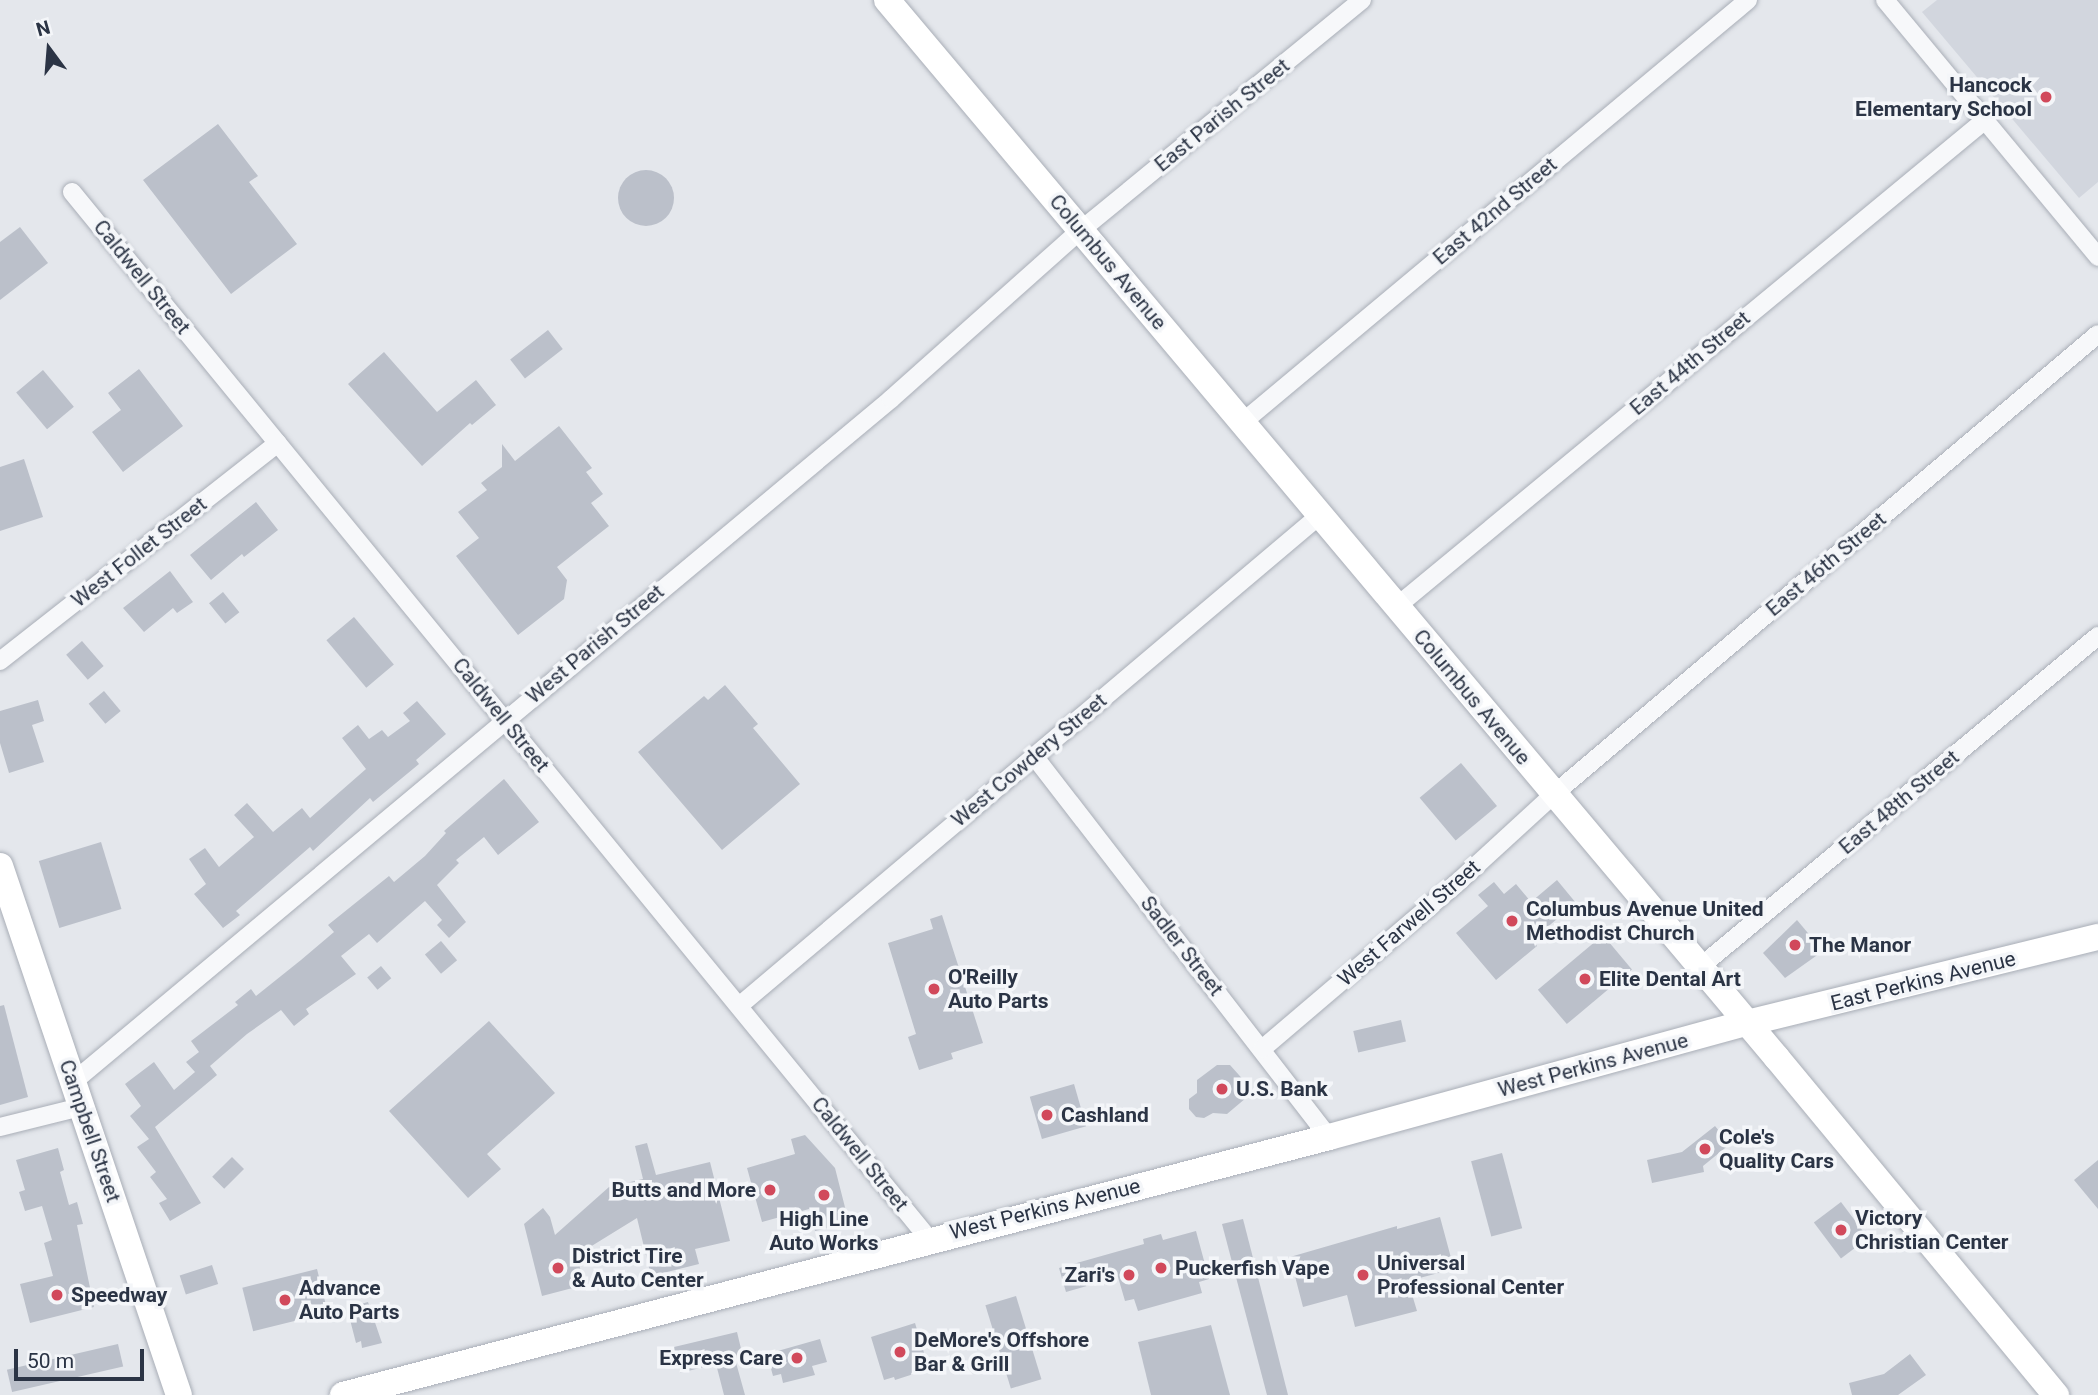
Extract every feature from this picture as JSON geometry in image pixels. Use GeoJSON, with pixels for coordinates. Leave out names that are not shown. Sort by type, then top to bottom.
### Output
{"type":"FeatureCollection","features":[{"type":"Feature","properties":{"kind":"main road","name":"Columbus Avenue"},"geometry":{"type":"LineString","coordinates":[[887,0],[2056,1395]]}},
{"type":"Feature","properties":{"kind":"main road","name":"Campbell Street"},"geometry":{"type":"LineString","coordinates":[[0,866],[179,1395]]}},
{"type":"Feature","properties":{"kind":"main road","name":"East Perkins Avenue"},"geometry":{"type":"LineString","coordinates":[[1747,1023],[2098,937]]}},
{"type":"Feature","properties":{"kind":"main road","name":"West Perkins Avenue"},"geometry":{"type":"LineString","coordinates":[[343,1395],[929,1239],[1329,1137],[1747,1023]]}},
{"type":"Feature","properties":{"kind":"street","name":"East Parish Street"},"geometry":{"type":"LineString","coordinates":[[1081,230],[1362,0]]}},
{"type":"Feature","properties":{"kind":"street","name":"East 42nd Street"},"geometry":{"type":"LineString","coordinates":[[1243,422],[1748,0]]}},
{"type":"Feature","properties":{"kind":"street"},"geometry":{"type":"LineString","coordinates":[[1885,0],[2098,257]]}},
{"type":"Feature","properties":{"kind":"street","name":"East 44th Street"},"geometry":{"type":"LineString","coordinates":[[1396,607],[1984,120]]}},
{"type":"Feature","properties":{"kind":"street","name":"Caldwell Street"},"geometry":{"type":"LineString","coordinates":[[72,192],[929,1239]]}},
{"type":"Feature","properties":{"kind":"street","name":"West Parish Street"},"geometry":{"type":"LineString","coordinates":[[77,1094],[505,720],[891,399],[1081,230]]}},
{"type":"Feature","properties":{"kind":"street","name":"East 46th Street"},"geometry":{"type":"LineString","coordinates":[[1554,794],[2098,334]]}},
{"type":"Feature","properties":{"kind":"street","name":"West Follet Street"},"geometry":{"type":"LineString","coordinates":[[0,661],[278,443]]}},
{"type":"Feature","properties":{"kind":"street","name":"West Cowdery Street"},"geometry":{"type":"LineString","coordinates":[[739,1006],[1320,515]]}},
{"type":"Feature","properties":{"kind":"street","name":"East 48th Street"},"geometry":{"type":"LineString","coordinates":[[1700,967],[2098,636]]}},
{"type":"Feature","properties":{"kind":"street","name":"Sadler Street"},"geometry":{"type":"LineString","coordinates":[[1034,756],[1329,1137]]}},
{"type":"Feature","properties":{"kind":"street","name":"West Farwell Street"},"geometry":{"type":"LineString","coordinates":[[1262,1049],[1457,883],[1554,794]]}},
{"type":"Feature","properties":{"kind":"street"},"geometry":{"type":"LineString","coordinates":[[0,1127],[77,1094]]}},
{"type":"Feature","properties":{"kind":"shaded area","name":"Hancock Elementary School"},"geometry":{"type":"Polygon","coordinates":[[[1937,0],[2098,0],[2098,182],[2079,198],[1922,12],[1937,0]]]}},
{"type":"Feature","properties":{"kind":"building"},"geometry":{"type":"Polygon","coordinates":[[[218,124],[258,176],[249,182],[297,244],[231,294],[143,180],[218,124]]]}},
{"type":"Feature","properties":{"kind":"building"},"geometry":{"type":"Polygon","coordinates":[[[641,170],[651,170],[666,178],[672,187],[672,209],[666,218],[651,226],[641,226],[623,214],[618,203],[618,193],[630,175],[641,170]]]}},
{"type":"Feature","properties":{"kind":"building"},"geometry":{"type":"Polygon","coordinates":[[[20,227],[48,263],[0,300],[0,242],[20,227]]]}},
{"type":"Feature","properties":{"kind":"building"},"geometry":{"type":"Polygon","coordinates":[[[548,330],[563,349],[525,378],[510,360],[548,330]]]}},
{"type":"Feature","properties":{"kind":"building"},"geometry":{"type":"Polygon","coordinates":[[[384,352],[437,412],[476,380],[496,405],[472,425],[470,423],[422,466],[348,384],[384,352]]]}},
{"type":"Feature","properties":{"kind":"building"},"geometry":{"type":"Polygon","coordinates":[[[139,369],[183,426],[123,472],[92,432],[121,410],[108,393],[139,369]]]}},
{"type":"Feature","properties":{"kind":"building"},"geometry":{"type":"Polygon","coordinates":[[[43,370],[74,407],[47,429],[16,392],[43,370]]]}},
{"type":"Feature","properties":{"kind":"building"},"geometry":{"type":"Polygon","coordinates":[[[559,426],[592,468],[586,472],[603,494],[591,503],[609,526],[557,567],[567,580],[564,599],[518,635],[456,556],[479,538],[458,512],[487,490],[481,483],[502,467],[502,444],[515,461],[559,426]]]}},
{"type":"Feature","properties":{"kind":"building"},"geometry":{"type":"Polygon","coordinates":[[[24,459],[43,517],[0,531],[0,467],[24,459]]]}},
{"type":"Feature","properties":{"kind":"building"},"geometry":{"type":"Polygon","coordinates":[[[256,502],[278,530],[244,557],[242,554],[211,580],[190,555],[256,502]]]}},
{"type":"Feature","properties":{"kind":"building"},"geometry":{"type":"Polygon","coordinates":[[[170,571],[193,602],[177,613],[173,608],[144,632],[123,608],[170,571]]]}},
{"type":"Feature","properties":{"kind":"building"},"geometry":{"type":"Polygon","coordinates":[[[223,592],[239,612],[225,624],[209,603],[223,592]]]}},
{"type":"Feature","properties":{"kind":"building"},"geometry":{"type":"Polygon","coordinates":[[[354,617],[394,664],[366,688],[326,640],[354,617]]]}},
{"type":"Feature","properties":{"kind":"building"},"geometry":{"type":"Polygon","coordinates":[[[82,641],[104,666],[88,680],[66,655],[82,641]]]}},
{"type":"Feature","properties":{"kind":"building"},"geometry":{"type":"Polygon","coordinates":[[[725,685],[758,724],[753,728],[800,784],[722,850],[638,752],[704,696],[708,700],[725,685]]]}},
{"type":"Feature","properties":{"kind":"building"},"geometry":{"type":"Polygon","coordinates":[[[104,691],[121,711],[105,724],[89,704],[104,691]]]}},
{"type":"Feature","properties":{"kind":"building"},"geometry":{"type":"Polygon","coordinates":[[[38,700],[44,721],[32,725],[44,762],[9,773],[0,743],[0,711],[38,700]]]}},
{"type":"Feature","properties":{"kind":"building"},"geometry":{"type":"Polygon","coordinates":[[[417,701],[446,734],[416,760],[419,764],[373,802],[370,798],[313,851],[310,847],[236,911],[240,915],[223,928],[194,894],[206,884],[189,859],[205,848],[219,867],[254,837],[234,815],[247,803],[273,832],[302,808],[310,818],[366,769],[342,738],[358,725],[369,739],[382,730],[388,737],[410,721],[403,713],[417,701]]]}},
{"type":"Feature","properties":{"kind":"building"},"geometry":{"type":"Polygon","coordinates":[[[1461,763],[1497,806],[1456,841],[1420,798],[1461,763]]]}},
{"type":"Feature","properties":{"kind":"building"},"geometry":{"type":"Polygon","coordinates":[[[504,779],[539,822],[498,855],[484,837],[456,860],[459,863],[437,885],[466,922],[449,938],[437,925],[442,920],[425,901],[377,943],[369,934],[341,956],[356,974],[306,1009],[309,1014],[294,1026],[281,1010],[247,1034],[210,1066],[217,1075],[155,1127],[201,1203],[170,1221],[159,1203],[167,1199],[150,1177],[156,1172],[137,1147],[149,1139],[130,1116],[141,1106],[125,1084],[154,1062],[174,1090],[195,1072],[186,1062],[199,1052],[191,1041],[238,1005],[235,1002],[251,989],[256,996],[301,960],[334,932],[328,925],[389,876],[394,882],[425,856],[446,833],[444,831],[504,779]]]}},
{"type":"Feature","properties":{"kind":"building"},"geometry":{"type":"Polygon","coordinates":[[[101,842],[121,909],[59,928],[39,861],[101,842]]]}},
{"type":"Feature","properties":{"kind":"building","name":"Columbus Avenue United Methodist Church"},"geometry":{"type":"Polygon","coordinates":[[[1557,880],[1576,903],[1532,940],[1537,946],[1496,980],[1456,933],[1488,906],[1478,895],[1494,882],[1504,894],[1516,884],[1531,902],[1557,880]]]}},
{"type":"Feature","properties":{"kind":"building","name":"O'Reilly Auto Parts"},"geometry":{"type":"Polygon","coordinates":[[[942,915],[983,1043],[951,1053],[953,1059],[919,1070],[908,1037],[916,1034],[888,943],[933,929],[930,919],[942,915]]]}},
{"type":"Feature","properties":{"kind":"building","name":"The Manor"},"geometry":{"type":"Polygon","coordinates":[[[1797,920],[1823,951],[1785,978],[1763,953],[1797,920]]]}},
{"type":"Feature","properties":{"kind":"building","name":"Elite Dental Art"},"geometry":{"type":"Polygon","coordinates":[[[1603,935],[1632,969],[1567,1024],[1538,990],[1603,935]]]}},
{"type":"Feature","properties":{"kind":"building"},"geometry":{"type":"Polygon","coordinates":[[[441,941],[457,960],[441,974],[425,954],[441,941]]]}},
{"type":"Feature","properties":{"kind":"building"},"geometry":{"type":"Polygon","coordinates":[[[381,966],[391,978],[377,990],[367,978],[381,966]]]}},
{"type":"Feature","properties":{"kind":"building"},"geometry":{"type":"Polygon","coordinates":[[[4,1005],[28,1097],[0,1105],[0,1006],[4,1005]]]}},
{"type":"Feature","properties":{"kind":"building"},"geometry":{"type":"Polygon","coordinates":[[[1401,1020],[1406,1041],[1358,1052],[1353,1031],[1401,1020]]]}},
{"type":"Feature","properties":{"kind":"building"},"geometry":{"type":"Polygon","coordinates":[[[489,1021],[555,1093],[487,1154],[501,1169],[468,1198],[389,1111],[489,1021]]]}},
{"type":"Feature","properties":{"kind":"building","name":"U.S. Bank"},"geometry":{"type":"Polygon","coordinates":[[[1217,1065],[1230,1065],[1247,1084],[1246,1098],[1227,1114],[1213,1113],[1204,1118],[1196,1117],[1189,1109],[1189,1099],[1197,1093],[1197,1080],[1217,1065]]]}},
{"type":"Feature","properties":{"kind":"building"},"geometry":{"type":"Polygon","coordinates":[[[1074,1084],[1086,1126],[1042,1139],[1030,1097],[1074,1084]]]}},
{"type":"Feature","properties":{"kind":"building"},"geometry":{"type":"Polygon","coordinates":[[[1715,1126],[1730,1144],[1703,1166],[1704,1172],[1652,1183],[1647,1160],[1682,1152],[1715,1126]]]}},
{"type":"Feature","properties":{"kind":"building"},"geometry":{"type":"Polygon","coordinates":[[[805,1135],[835,1168],[849,1223],[815,1231],[809,1209],[762,1222],[747,1168],[795,1154],[791,1139],[805,1135]]]}},
{"type":"Feature","properties":{"kind":"building"},"geometry":{"type":"Polygon","coordinates":[[[647,1143],[656,1175],[710,1162],[730,1241],[695,1249],[699,1264],[651,1276],[637,1218],[577,1255],[584,1285],[542,1296],[524,1224],[543,1208],[550,1217],[555,1235],[609,1187],[643,1179],[635,1146],[647,1143]]]}},
{"type":"Feature","properties":{"kind":"building"},"geometry":{"type":"Polygon","coordinates":[[[58,1148],[64,1170],[60,1172],[69,1205],[77,1202],[83,1224],[77,1225],[94,1307],[30,1323],[20,1284],[53,1276],[44,1243],[52,1240],[42,1206],[25,1211],[19,1192],[25,1190],[16,1160],[58,1148]]]}},
{"type":"Feature","properties":{"kind":"building"},"geometry":{"type":"Polygon","coordinates":[[[1502,1153],[1522,1228],[1491,1237],[1471,1161],[1502,1153]]]}},
{"type":"Feature","properties":{"kind":"building"},"geometry":{"type":"Polygon","coordinates":[[[232,1157],[244,1169],[224,1189],[212,1177],[232,1157]]]}},
{"type":"Feature","properties":{"kind":"building"},"geometry":{"type":"Polygon","coordinates":[[[2098,1160],[2098,1209],[2074,1180],[2098,1160]]]}},
{"type":"Feature","properties":{"kind":"building","name":"Victory Christian Center"},"geometry":{"type":"Polygon","coordinates":[[[1841,1202],[1868,1238],[1841,1258],[1814,1222],[1841,1202]]]}},
{"type":"Feature","properties":{"kind":"building","name":"Universal Professional Center"},"geometry":{"type":"Polygon","coordinates":[[[1440,1217],[1454,1269],[1408,1281],[1417,1311],[1355,1327],[1347,1295],[1303,1307],[1290,1257],[1397,1226],[1397,1229],[1440,1217]]]}},
{"type":"Feature","properties":{"kind":"building"},"geometry":{"type":"Polygon","coordinates":[[[1243,1219],[1288,1395],[1267,1395],[1222,1224],[1243,1219]]]}},
{"type":"Feature","properties":{"kind":"building"},"geometry":{"type":"Polygon","coordinates":[[[1196,1231],[1209,1279],[1199,1282],[1202,1293],[1138,1311],[1134,1299],[1125,1301],[1118,1277],[1066,1292],[1059,1268],[1144,1244],[1143,1239],[1161,1234],[1163,1240],[1196,1231]]]}},
{"type":"Feature","properties":{"kind":"building"},"geometry":{"type":"Polygon","coordinates":[[[212,1265],[218,1284],[186,1295],[180,1276],[212,1265]]]}},
{"type":"Feature","properties":{"kind":"building","name":"Advance Auto Parts"},"geometry":{"type":"Polygon","coordinates":[[[317,1269],[328,1313],[253,1331],[242,1288],[317,1269]]]}},
{"type":"Feature","properties":{"kind":"building"},"geometry":{"type":"Polygon","coordinates":[[[1016,1296],[1041,1379],[1011,1389],[985,1305],[1016,1296]]]}},
{"type":"Feature","properties":{"kind":"building"},"geometry":{"type":"Polygon","coordinates":[[[368,1302],[382,1343],[362,1348],[361,1341],[356,1343],[347,1308],[368,1302]]]}},
{"type":"Feature","properties":{"kind":"building","name":"DeMore's Offshore Bar & Grill"},"geometry":{"type":"Polygon","coordinates":[[[915,1323],[928,1366],[926,1370],[895,1380],[894,1377],[884,1380],[871,1337],[915,1323]]]}},
{"type":"Feature","properties":{"kind":"building"},"geometry":{"type":"Polygon","coordinates":[[[1211,1325],[1230,1395],[1151,1395],[1138,1342],[1211,1325]]]}},
{"type":"Feature","properties":{"kind":"building"},"geometry":{"type":"Polygon","coordinates":[[[737,1332],[743,1357],[735,1359],[745,1395],[724,1395],[716,1364],[680,1373],[674,1347],[737,1332]]]}},
{"type":"Feature","properties":{"kind":"building","name":"Express Care"},"geometry":{"type":"Polygon","coordinates":[[[820,1339],[827,1362],[812,1366],[815,1375],[783,1383],[781,1374],[773,1376],[767,1354],[820,1339]]]}},
{"type":"Feature","properties":{"kind":"building","name":"Speedway"},"geometry":{"type":"Polygon","coordinates":[[[118,1344],[123,1366],[12,1392],[7,1370],[118,1344]]]}},
{"type":"Feature","properties":{"kind":"building"},"geometry":{"type":"Polygon","coordinates":[[[1910,1354],[1926,1375],[1898,1395],[1852,1395],[1849,1383],[1884,1374],[1910,1354]]]}},
{"type":"Feature","properties":{"kind":"place","name":"Hancock Elementary School"},"geometry":{"type":"Point","coordinates":[2046,97]}},
{"type":"Feature","properties":{"kind":"place","name":"Columbus Avenue United Methodist Church"},"geometry":{"type":"Point","coordinates":[1512,921]}},
{"type":"Feature","properties":{"kind":"place","name":"The Manor"},"geometry":{"type":"Point","coordinates":[1795,945]}},
{"type":"Feature","properties":{"kind":"place","name":"Elite Dental Art"},"geometry":{"type":"Point","coordinates":[1585,979]}},
{"type":"Feature","properties":{"kind":"place","name":"O'Reilly Auto Parts"},"geometry":{"type":"Point","coordinates":[934,989]}},
{"type":"Feature","properties":{"kind":"place","name":"U.S. Bank"},"geometry":{"type":"Point","coordinates":[1222,1089]}},
{"type":"Feature","properties":{"kind":"place","name":"Cashland"},"geometry":{"type":"Point","coordinates":[1047,1115]}},
{"type":"Feature","properties":{"kind":"place","name":"Cole's Quality Cars"},"geometry":{"type":"Point","coordinates":[1705,1149]}},
{"type":"Feature","properties":{"kind":"place","name":"Butts and More"},"geometry":{"type":"Point","coordinates":[770,1190]}},
{"type":"Feature","properties":{"kind":"place","name":"High Line Auto Works"},"geometry":{"type":"Point","coordinates":[824,1195]}},
{"type":"Feature","properties":{"kind":"place","name":"Victory Christian Center"},"geometry":{"type":"Point","coordinates":[1841,1230]}},
{"type":"Feature","properties":{"kind":"place","name":"District Tire & Auto Center"},"geometry":{"type":"Point","coordinates":[558,1268]}},
{"type":"Feature","properties":{"kind":"place","name":"Puckerfish Vape"},"geometry":{"type":"Point","coordinates":[1161,1268]}},
{"type":"Feature","properties":{"kind":"place","name":"Zari's"},"geometry":{"type":"Point","coordinates":[1129,1275]}},
{"type":"Feature","properties":{"kind":"place","name":"Universal Professional Center"},"geometry":{"type":"Point","coordinates":[1363,1275]}},
{"type":"Feature","properties":{"kind":"place","name":"Speedway"},"geometry":{"type":"Point","coordinates":[57,1295]}},
{"type":"Feature","properties":{"kind":"place","name":"Advance Auto Parts"},"geometry":{"type":"Point","coordinates":[285,1300]}},
{"type":"Feature","properties":{"kind":"place","name":"DeMore's Offshore Bar & Grill"},"geometry":{"type":"Point","coordinates":[900,1352]}},
{"type":"Feature","properties":{"kind":"place","name":"Express Care"},"geometry":{"type":"Point","coordinates":[797,1358]}}]}
